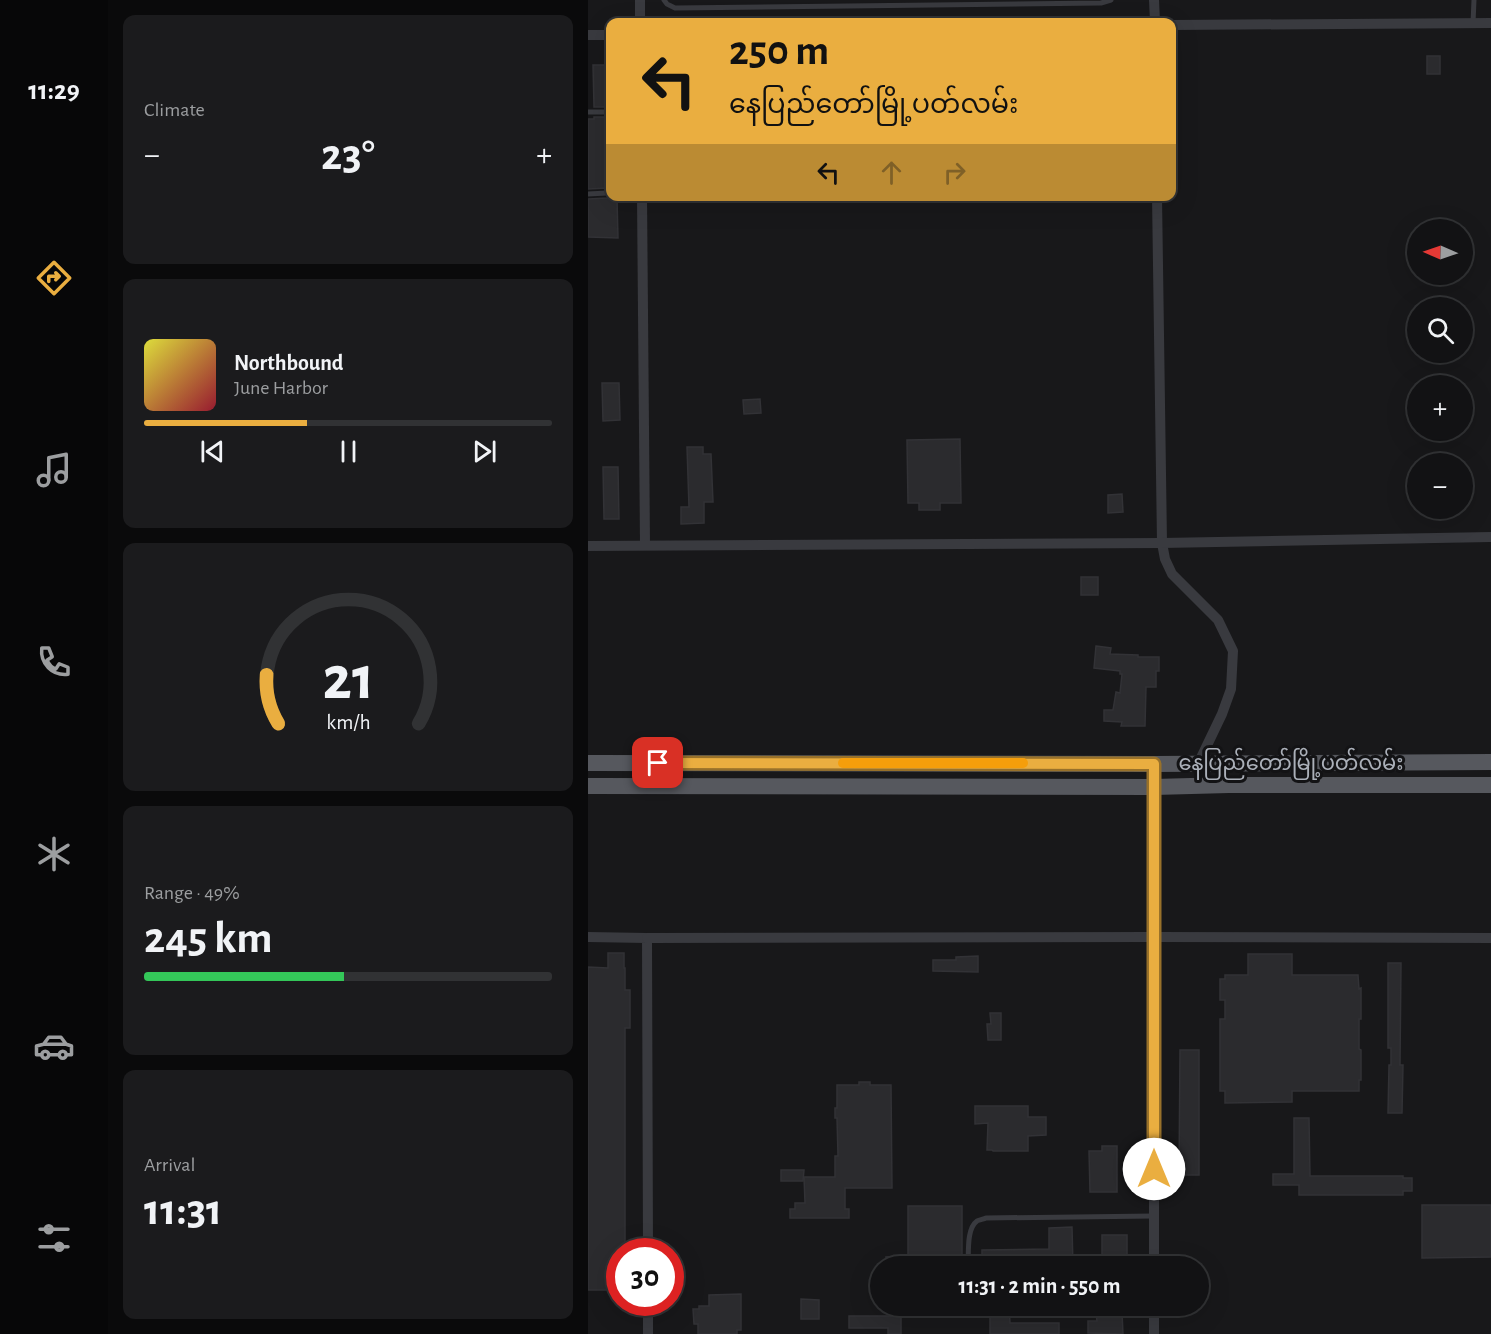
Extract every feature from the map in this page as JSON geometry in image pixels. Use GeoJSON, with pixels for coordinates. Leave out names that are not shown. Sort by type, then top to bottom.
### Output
{"type":"FeatureCollection","features":[{"type":"Feature","properties":{"kind":"main road","name":"နေပြည်တော်မြို့ပတ်လမ်း"},"geometry":{"type":"LineString","coordinates":[[588,763],[1491,762]]}},
{"type":"Feature","properties":{"kind":"main road","name":"နေပြည်တော်မြို့ပတ်လမ်း"},"geometry":{"type":"LineString","coordinates":[[588,786],[1491,785]]}},
{"type":"Feature","properties":{"kind":"street"},"geometry":{"type":"LineString","coordinates":[[640,0],[640,18]]}},
{"type":"Feature","properties":{"kind":"street"},"geometry":{"type":"LineString","coordinates":[[1154,0],[1155,18]]}},
{"type":"Feature","properties":{"kind":"street"},"geometry":{"type":"LineString","coordinates":[[1176,25],[1491,22]]}},
{"type":"Feature","properties":{"kind":"street"},"geometry":{"type":"LineString","coordinates":[[588,35],[606,35]]}},
{"type":"Feature","properties":{"kind":"street"},"geometry":{"type":"LineString","coordinates":[[642,201],[645,545]]}},
{"type":"Feature","properties":{"kind":"street"},"geometry":{"type":"LineString","coordinates":[[1157,201],[1162,543],[1165,559],[1172,574],[1218,620],[1233,651],[1231,689],[1199,762]]}},
{"type":"Feature","properties":{"kind":"street"},"geometry":{"type":"LineString","coordinates":[[588,546],[1162,543],[1491,537]]}},
{"type":"Feature","properties":{"kind":"street"},"geometry":{"type":"LineString","coordinates":[[1154,764],[1154,1256]]}},
{"type":"Feature","properties":{"kind":"street"},"geometry":{"type":"LineString","coordinates":[[588,937],[1491,938]]}},
{"type":"Feature","properties":{"kind":"street"},"geometry":{"type":"LineString","coordinates":[[647,938],[648,1238]]}},
{"type":"Feature","properties":{"kind":"street"},"geometry":{"type":"LineString","coordinates":[[648,1316],[648,1334]]}},
{"type":"Feature","properties":{"kind":"street"},"geometry":{"type":"LineString","coordinates":[[1154,1316],[1154,1334]]}},
{"type":"Feature","properties":{"kind":"lane"},"geometry":{"type":"LineString","coordinates":[[664,0],[675,8],[884,3],[1101,3],[1111,0]]}},
{"type":"Feature","properties":{"kind":"lane"},"geometry":{"type":"LineString","coordinates":[[1473,23],[1474,0]]}},
{"type":"Feature","properties":{"kind":"lane"},"geometry":{"type":"LineString","coordinates":[[588,112],[606,112]]}},
{"type":"Feature","properties":{"kind":"lane"},"geometry":{"type":"LineString","coordinates":[[588,194],[606,193]]}},
{"type":"Feature","properties":{"kind":"lane"},"geometry":{"type":"LineString","coordinates":[[968,1256],[969,1234],[977,1220],[986,1218],[1154,1216]]}},
{"type":"Feature","properties":{"kind":"building"},"geometry":{"type":"Polygon","coordinates":[[[1427,56],[1440,56],[1440,74],[1427,74],[1427,56]]]}},
{"type":"Feature","properties":{"kind":"building"},"geometry":{"type":"Polygon","coordinates":[[[593,65],[606,65],[606,107],[594,107],[593,65]]]}},
{"type":"Feature","properties":{"kind":"building"},"geometry":{"type":"Polygon","coordinates":[[[594,117],[606,117],[606,188],[588,189],[588,119],[594,119],[594,117]]]}},
{"type":"Feature","properties":{"kind":"building"},"geometry":{"type":"Polygon","coordinates":[[[606,198],[606,201],[617,201],[618,238],[588,237],[588,199],[606,198]]]}},
{"type":"Feature","properties":{"kind":"building"},"geometry":{"type":"Polygon","coordinates":[[[602,383],[619,383],[620,420],[603,421],[602,383]]]}},
{"type":"Feature","properties":{"kind":"building"},"geometry":{"type":"Polygon","coordinates":[[[760,399],[761,413],[744,414],[743,400],[760,399]]]}},
{"type":"Feature","properties":{"kind":"building"},"geometry":{"type":"Polygon","coordinates":[[[960,439],[961,503],[940,503],[940,510],[919,510],[919,503],[908,503],[907,440],[960,439]]]}},
{"type":"Feature","properties":{"kind":"building"},"geometry":{"type":"Polygon","coordinates":[[[687,447],[703,447],[703,454],[711,454],[713,502],[704,502],[704,523],[681,524],[681,507],[689,507],[687,447]]]}},
{"type":"Feature","properties":{"kind":"building"},"geometry":{"type":"Polygon","coordinates":[[[603,467],[618,467],[619,519],[604,519],[603,467]]]}},
{"type":"Feature","properties":{"kind":"building"},"geometry":{"type":"Polygon","coordinates":[[[1122,494],[1123,512],[1108,513],[1108,495],[1122,494]]]}},
{"type":"Feature","properties":{"kind":"building"},"geometry":{"type":"Polygon","coordinates":[[[1081,577],[1098,577],[1098,595],[1081,595],[1081,577]]]}},
{"type":"Feature","properties":{"kind":"building"},"geometry":{"type":"Polygon","coordinates":[[[1096,646],[1111,648],[1110,654],[1159,657],[1156,687],[1146,687],[1145,726],[1121,726],[1122,722],[1104,721],[1104,710],[1113,710],[1116,692],[1120,693],[1122,674],[1120,671],[1094,668],[1096,646]]]}},
{"type":"Feature","properties":{"kind":"building"},"geometry":{"type":"Polygon","coordinates":[[[608,953],[624,953],[625,990],[630,990],[630,1028],[625,1028],[625,1238],[606,1238],[606,1290],[588,1290],[588,967],[608,968],[608,953]]]}},
{"type":"Feature","properties":{"kind":"building"},"geometry":{"type":"Polygon","coordinates":[[[1248,954],[1292,954],[1292,975],[1358,975],[1359,989],[1361,988],[1359,1091],[1292,1091],[1292,1102],[1225,1103],[1225,1091],[1220,1091],[1220,1019],[1225,1019],[1225,1000],[1220,1000],[1220,979],[1225,979],[1225,975],[1248,975],[1248,954]]]}},
{"type":"Feature","properties":{"kind":"building"},"geometry":{"type":"Polygon","coordinates":[[[978,956],[978,972],[933,971],[933,960],[956,960],[956,957],[978,956]]]}},
{"type":"Feature","properties":{"kind":"building"},"geometry":{"type":"Polygon","coordinates":[[[1388,963],[1401,963],[1402,1113],[1388,1113],[1391,1048],[1388,1048],[1388,963]]]}},
{"type":"Feature","properties":{"kind":"building"},"geometry":{"type":"Polygon","coordinates":[[[990,1013],[1001,1013],[1001,1040],[988,1040],[987,1024],[991,1024],[990,1013]]]}},
{"type":"Feature","properties":{"kind":"building"},"geometry":{"type":"Polygon","coordinates":[[[1180,1050],[1199,1050],[1199,1175],[1179,1175],[1180,1050]]]}},
{"type":"Feature","properties":{"kind":"building"},"geometry":{"type":"Polygon","coordinates":[[[859,1082],[870,1082],[870,1085],[891,1085],[892,1188],[845,1188],[845,1209],[849,1209],[849,1218],[790,1218],[790,1209],[795,1209],[795,1203],[805,1203],[804,1177],[835,1177],[835,1156],[838,1156],[837,1118],[835,1118],[837,1085],[859,1085],[859,1082]]]}},
{"type":"Feature","properties":{"kind":"building"},"geometry":{"type":"Polygon","coordinates":[[[975,1106],[1028,1106],[1028,1117],[1046,1117],[1046,1135],[1028,1136],[1028,1151],[987,1150],[988,1123],[975,1124],[975,1106]]]}},
{"type":"Feature","properties":{"kind":"building"},"geometry":{"type":"Polygon","coordinates":[[[1294,1118],[1309,1118],[1310,1176],[1403,1176],[1403,1178],[1412,1178],[1412,1191],[1403,1191],[1403,1195],[1299,1195],[1299,1185],[1273,1185],[1273,1174],[1294,1174],[1294,1118]]]}},
{"type":"Feature","properties":{"kind":"building"},"geometry":{"type":"Polygon","coordinates":[[[1102,1146],[1117,1146],[1117,1192],[1090,1192],[1089,1151],[1102,1151],[1102,1146]]]}},
{"type":"Feature","properties":{"kind":"building"},"geometry":{"type":"Polygon","coordinates":[[[781,1170],[804,1170],[803,1181],[781,1181],[781,1170]]]}},
{"type":"Feature","properties":{"kind":"building"},"geometry":{"type":"Polygon","coordinates":[[[1422,1205],[1491,1205],[1491,1257],[1422,1258],[1422,1205]]]}},
{"type":"Feature","properties":{"kind":"building"},"geometry":{"type":"Polygon","coordinates":[[[908,1206],[962,1206],[962,1256],[908,1256],[908,1206]]]}},
{"type":"Feature","properties":{"kind":"building"},"geometry":{"type":"Polygon","coordinates":[[[1072,1227],[1073,1256],[982,1256],[982,1250],[1049,1249],[1049,1228],[1072,1227]]]}},
{"type":"Feature","properties":{"kind":"building"},"geometry":{"type":"Polygon","coordinates":[[[1102,1235],[1127,1235],[1127,1256],[1102,1256],[1102,1235]]]}},
{"type":"Feature","properties":{"kind":"building"},"geometry":{"type":"Polygon","coordinates":[[[741,1294],[741,1330],[737,1330],[737,1334],[698,1334],[698,1324],[694,1324],[693,1309],[699,1309],[699,1306],[709,1306],[709,1295],[741,1294]]]}},
{"type":"Feature","properties":{"kind":"building"},"geometry":{"type":"Polygon","coordinates":[[[801,1299],[819,1300],[819,1319],[801,1319],[801,1299]]]}},
{"type":"Feature","properties":{"kind":"building"},"geometry":{"type":"Polygon","coordinates":[[[849,1316],[901,1316],[901,1334],[888,1334],[888,1328],[849,1328],[849,1316]]]}},
{"type":"Feature","properties":{"kind":"building"},"geometry":{"type":"Polygon","coordinates":[[[990,1316],[1010,1316],[1010,1323],[1059,1323],[1059,1334],[990,1334],[990,1316]]]}},
{"type":"Feature","properties":{"kind":"building"},"geometry":{"type":"Polygon","coordinates":[[[1096,1316],[1122,1316],[1123,1334],[1088,1333],[1088,1321],[1097,1321],[1096,1316]]]}},
{"type":"Feature","properties":{"kind":"slow traffic"},"geometry":{"type":"LineString","coordinates":[[843,763],[1023,763]]}},
{"type":"Feature","properties":{"kind":"route"},"geometry":{"type":"LineString","coordinates":[[658,763],[1154,764],[1154,1169]]}}]}
